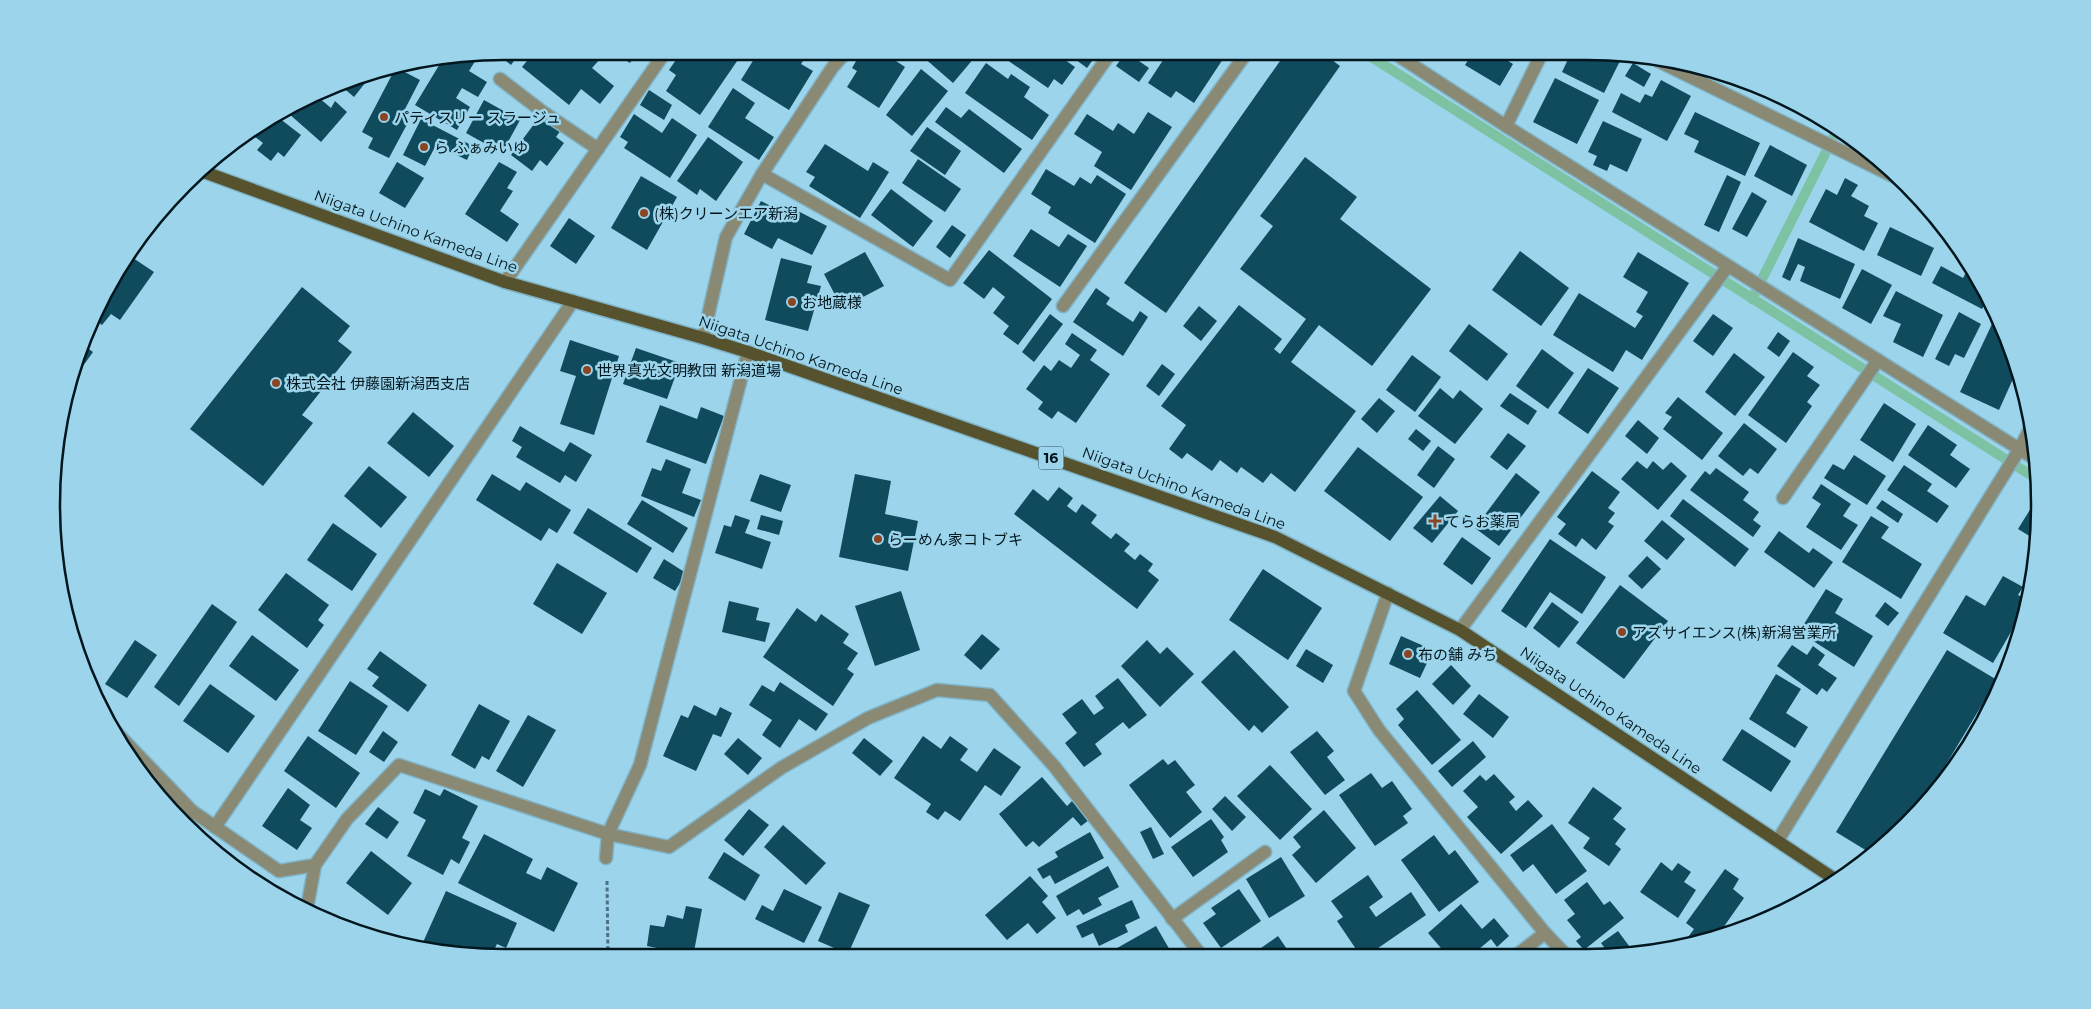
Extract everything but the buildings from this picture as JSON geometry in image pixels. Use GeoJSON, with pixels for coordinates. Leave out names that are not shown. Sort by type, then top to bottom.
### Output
{"type":"FeatureCollection","features":[{"type":"Feature","properties":{"kind":"main road","name":"Niigata Uchino Kameda Line"},"geometry":{"type":"LineString","coordinates":[[208,173],[504,282],[748,352],[1275,537],[1460,630],[1830,876]]}},
{"type":"Feature","properties":{"kind":"street"},"geometry":{"type":"LineString","coordinates":[[504,282],[660,60]]}},
{"type":"Feature","properties":{"kind":"street"},"geometry":{"type":"LineString","coordinates":[[703,338],[726,237],[762,174],[839,60]]}},
{"type":"Feature","properties":{"kind":"street"},"geometry":{"type":"LineString","coordinates":[[762,174],[950,280],[1106,60]]}},
{"type":"Feature","properties":{"kind":"street"},"geometry":{"type":"LineString","coordinates":[[1063,306],[1241,60]]}},
{"type":"Feature","properties":{"kind":"street"},"geometry":{"type":"LineString","coordinates":[[1405,60],[1506,126],[2028,455]]}},
{"type":"Feature","properties":{"kind":"street"},"geometry":{"type":"LineString","coordinates":[[1506,126],[1539,60]]}},
{"type":"Feature","properties":{"kind":"street"},"geometry":{"type":"LineString","coordinates":[[1676,70],[1879,169]]}},
{"type":"Feature","properties":{"kind":"street"},"geometry":{"type":"LineString","coordinates":[[500,79],[543,112],[598,148]]}},
{"type":"Feature","properties":{"kind":"street"},"geometry":{"type":"LineString","coordinates":[[1460,630],[1728,266]]}},
{"type":"Feature","properties":{"kind":"street"},"geometry":{"type":"LineString","coordinates":[[215,827],[573,301]]}},
{"type":"Feature","properties":{"kind":"street"},"geometry":{"type":"LineString","coordinates":[[606,858],[608,834],[640,765],[748,352]]}},
{"type":"Feature","properties":{"kind":"street"},"geometry":{"type":"LineString","coordinates":[[1783,498],[1878,360]]}},
{"type":"Feature","properties":{"kind":"street"},"geometry":{"type":"LineString","coordinates":[[1778,840],[2026,438]]}},
{"type":"Feature","properties":{"kind":"street"},"geometry":{"type":"LineString","coordinates":[[1388,593],[1354,691],[1378,730],[1560,949]]}},
{"type":"Feature","properties":{"kind":"street"},"geometry":{"type":"LineString","coordinates":[[308,903],[314,865],[347,820],[399,765],[608,834],[669,847],[781,768],[868,718],[937,690],[990,695],[1054,766],[1172,919],[1193,949]]}},
{"type":"Feature","properties":{"kind":"street"},"geometry":{"type":"LineString","coordinates":[[137,754],[192,811],[279,871],[314,865]]}},
{"type":"Feature","properties":{"kind":"street"},"geometry":{"type":"LineString","coordinates":[[188,816],[192,811]]}},
{"type":"Feature","properties":{"kind":"street"},"geometry":{"type":"LineString","coordinates":[[1172,919],[1265,852]]}},
{"type":"Feature","properties":{"kind":"street"},"geometry":{"type":"LineString","coordinates":[[1524,949],[1545,933]]}},
{"type":"Feature","properties":{"kind":"path"},"geometry":{"type":"LineString","coordinates":[[606,858],[608,949]]}},
{"type":"Feature","properties":{"kind":"waterway"},"geometry":{"type":"LineString","coordinates":[[1376,60],[2030,475]]}},
{"type":"Feature","properties":{"kind":"waterway"},"geometry":{"type":"LineString","coordinates":[[1752,299],[1834,136]]}},
{"type":"Feature","properties":{"kind":"place","name":"パティスリー スラージュ"},"geometry":{"type":"Point","coordinates":[384,117]}},
{"type":"Feature","properties":{"kind":"place","name":"ら ふぁみいゆ"},"geometry":{"type":"Point","coordinates":[424,147]}},
{"type":"Feature","properties":{"kind":"place","name":"(株)クリーンエア新潟"},"geometry":{"type":"Point","coordinates":[644,213]}},
{"type":"Feature","properties":{"kind":"place","name":"お地蔵様"},"geometry":{"type":"Point","coordinates":[792,302]}},
{"type":"Feature","properties":{"kind":"place","name":"世界真光文明教団 新潟道場"},"geometry":{"type":"Point","coordinates":[587,370]}},
{"type":"Feature","properties":{"kind":"place","name":"株式会社 伊藤園新潟西支店"},"geometry":{"type":"Point","coordinates":[276,383]}},
{"type":"Feature","properties":{"kind":"place","name":"てらお薬局"},"geometry":{"type":"Point","coordinates":[1435,521]}},
{"type":"Feature","properties":{"kind":"place","name":"らーめん家コトブキ"},"geometry":{"type":"Point","coordinates":[878,539]}},
{"type":"Feature","properties":{"kind":"place","name":"アズサイエンス(株)新潟営業所"},"geometry":{"type":"Point","coordinates":[1622,632]}},
{"type":"Feature","properties":{"kind":"place","name":"布の舗 みち"},"geometry":{"type":"Point","coordinates":[1408,654]}}]}
